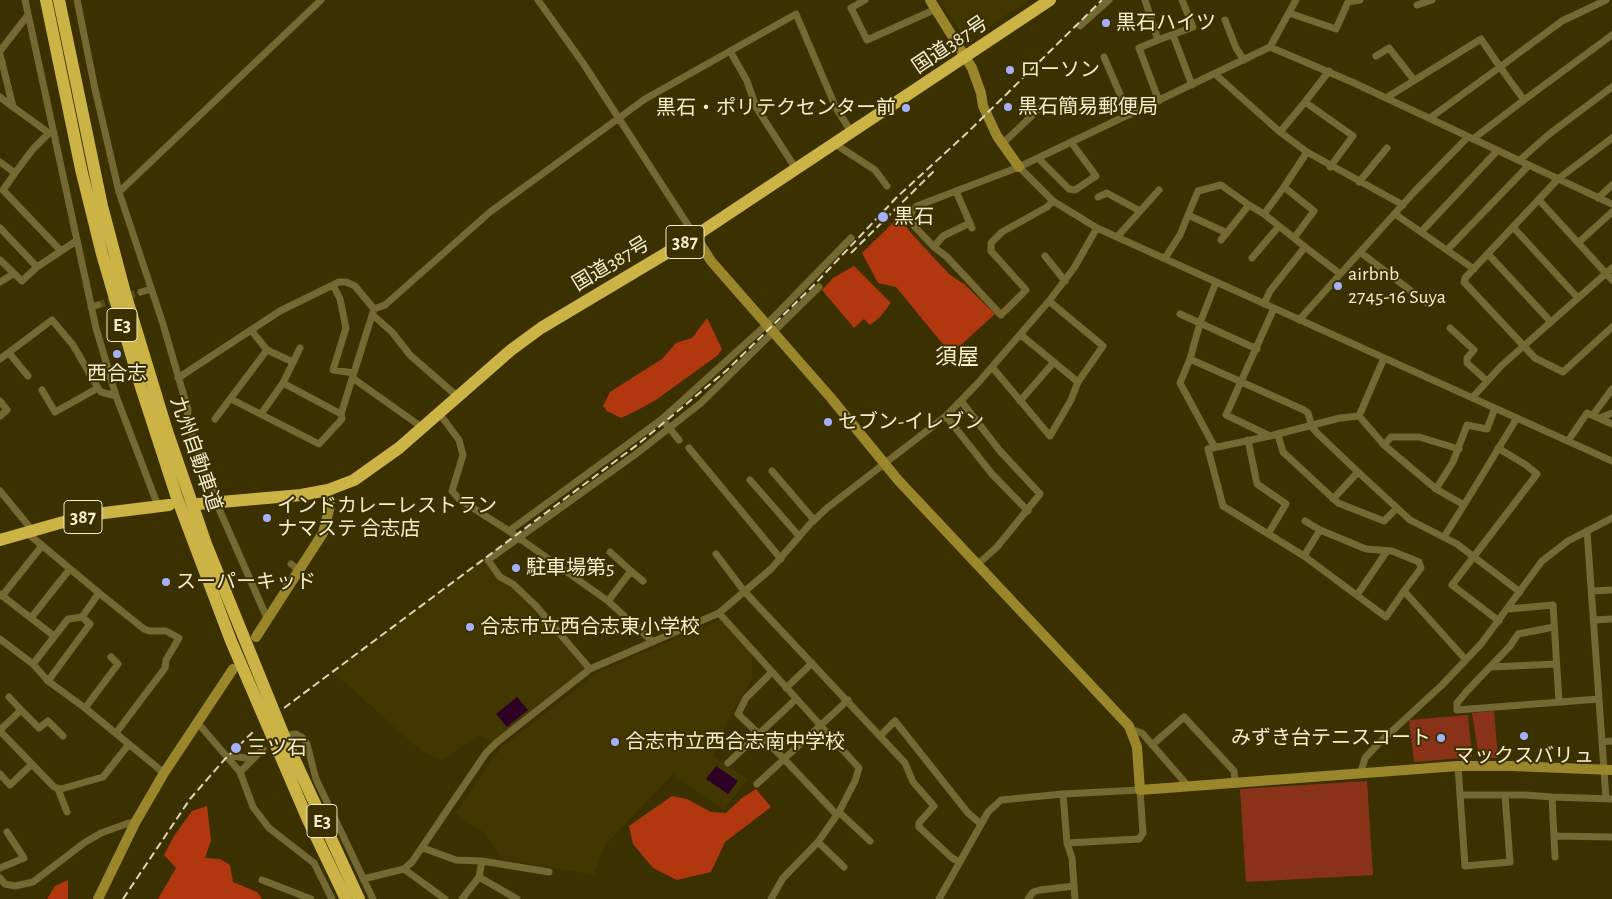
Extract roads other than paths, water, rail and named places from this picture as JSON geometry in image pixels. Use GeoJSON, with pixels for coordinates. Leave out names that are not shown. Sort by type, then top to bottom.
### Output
{"type":"FeatureCollection","features":[{"type":"Feature","properties":{"kind":"highway","name":"九州自動車道"},"geometry":{"type":"LineString","coordinates":[[46,0],[81,169],[113,293],[177,498],[231,641],[284,742],[359,899]]}},
{"type":"Feature","properties":{"kind":"highway","name":"九州自動車道"},"geometry":{"type":"LineString","coordinates":[[59,0],[87,140],[126,293],[167,431],[206,544],[346,899]]}},
{"type":"Feature","properties":{"kind":"highway","name":"国道387号"},"geometry":{"type":"LineString","coordinates":[[328,490],[354,480],[370,470],[423,428],[511,350],[541,328],[695,236],[1050,0]]}},
{"type":"Feature","properties":{"kind":"highway","name":"387"},"geometry":{"type":"LineString","coordinates":[[198,504],[278,499],[328,490]]}},
{"type":"Feature","properties":{"kind":"highway","name":"387"},"geometry":{"type":"LineString","coordinates":[[3,537],[88,515],[164,505]]}},
{"type":"Feature","properties":{"kind":"street"},"geometry":{"type":"LineString","coordinates":[[25,0],[76,241],[116,396],[164,505]]}},
{"type":"Feature","properties":{"kind":"street"},"geometry":{"type":"LineString","coordinates":[[77,0],[94,90],[119,192],[188,410],[187,420],[216,502],[267,618]]}},
{"type":"Feature","properties":{"kind":"street"},"geometry":{"type":"LineString","coordinates":[[119,192],[321,0]]}},
{"type":"Feature","properties":{"kind":"street"},"geometry":{"type":"LineString","coordinates":[[538,0],[619,117],[711,261],[831,398],[884,464],[1118,713],[1130,729],[1137,747],[1143,833],[1140,839],[1067,843]]}},
{"type":"Feature","properties":{"kind":"street"},"geometry":{"type":"LineString","coordinates":[[864,0],[850,8],[867,40],[936,9]]}},
{"type":"Feature","properties":{"kind":"street"},"geometry":{"type":"LineString","coordinates":[[930,0],[966,57],[981,94],[986,114],[1002,144],[1019,167],[1053,201],[1097,228],[1612,461]]}},
{"type":"Feature","properties":{"kind":"street"},"geometry":{"type":"LineString","coordinates":[[1080,26],[1109,0]]}},
{"type":"Feature","properties":{"kind":"street"},"geometry":{"type":"LineString","coordinates":[[1145,0],[1158,40]]}},
{"type":"Feature","properties":{"kind":"street"},"geometry":{"type":"LineString","coordinates":[[1159,101],[1139,48],[1193,28],[1182,0]]}},
{"type":"Feature","properties":{"kind":"street"},"geometry":{"type":"LineString","coordinates":[[1053,201],[1047,207],[1002,232],[991,243],[991,251],[1026,290],[1001,314],[911,221],[912,211],[917,206],[1019,167],[1270,47],[1296,0]]}},
{"type":"Feature","properties":{"kind":"street"},"geometry":{"type":"LineString","coordinates":[[1289,13],[1336,29],[1348,2],[1360,0]]}},
{"type":"Feature","properties":{"kind":"street"},"geometry":{"type":"LineString","coordinates":[[1417,4],[1432,0]]}},
{"type":"Feature","properties":{"kind":"street"},"geometry":{"type":"LineString","coordinates":[[1430,118],[1562,20],[1606,0]]}},
{"type":"Feature","properties":{"kind":"street"},"geometry":{"type":"LineString","coordinates":[[231,399],[319,444],[342,419],[341,414],[374,313],[490,212],[645,98],[796,14],[836,108],[852,133]]}},
{"type":"Feature","properties":{"kind":"street"},"geometry":{"type":"LineString","coordinates":[[13,107],[0,52],[28,15]]}},
{"type":"Feature","properties":{"kind":"street"},"geometry":{"type":"LineString","coordinates":[[1225,20],[1236,48],[1244,60]]}},
{"type":"Feature","properties":{"kind":"street"},"geometry":{"type":"LineString","coordinates":[[1172,35],[1192,85]]}},
{"type":"Feature","properties":{"kind":"street"},"geometry":{"type":"LineString","coordinates":[[1298,320],[1403,205],[1470,138],[1612,35]]}},
{"type":"Feature","properties":{"kind":"street"},"geometry":{"type":"LineString","coordinates":[[1386,98],[1481,39],[1524,100]]}},
{"type":"Feature","properties":{"kind":"street"},"geometry":{"type":"LineString","coordinates":[[1270,47],[1329,71],[1612,204]]}},
{"type":"Feature","properties":{"kind":"street"},"geometry":{"type":"LineString","coordinates":[[1376,56],[1389,48],[1414,80]]}},
{"type":"Feature","properties":{"kind":"street"},"geometry":{"type":"LineString","coordinates":[[730,51],[747,81],[756,106],[796,169]]}},
{"type":"Feature","properties":{"kind":"street"},"geometry":{"type":"LineString","coordinates":[[1104,57],[1129,115]]}},
{"type":"Feature","properties":{"kind":"street"},"geometry":{"type":"LineString","coordinates":[[1280,132],[1329,71]]}},
{"type":"Feature","properties":{"kind":"street"},"geometry":{"type":"LineString","coordinates":[[1215,74],[1280,132],[1307,152],[1330,167],[1403,205]]}},
{"type":"Feature","properties":{"kind":"street"},"geometry":{"type":"LineString","coordinates":[[1520,160],[1548,135],[1612,87]]}},
{"type":"Feature","properties":{"kind":"street"},"geometry":{"type":"LineString","coordinates":[[0,97],[52,133]]}},
{"type":"Feature","properties":{"kind":"street"},"geometry":{"type":"LineString","coordinates":[[1305,102],[1353,136],[1330,167]]}},
{"type":"Feature","properties":{"kind":"street"},"geometry":{"type":"LineString","coordinates":[[1002,144],[1039,109]]}},
{"type":"Feature","properties":{"kind":"street"},"geometry":{"type":"LineString","coordinates":[[52,133],[33,149],[2,192],[61,251]]}},
{"type":"Feature","properties":{"kind":"street"},"geometry":{"type":"LineString","coordinates":[[1612,138],[1558,179],[1464,282],[1535,358],[1563,372],[1612,327]]}},
{"type":"Feature","properties":{"kind":"street"},"geometry":{"type":"LineString","coordinates":[[1038,158],[1069,189],[1075,190],[1095,178],[1096,174],[1071,142]]}},
{"type":"Feature","properties":{"kind":"street"},"geometry":{"type":"LineString","coordinates":[[835,144],[875,170],[887,186]]}},
{"type":"Feature","properties":{"kind":"street"},"geometry":{"type":"LineString","coordinates":[[1359,182],[1387,148]]}},
{"type":"Feature","properties":{"kind":"street"},"geometry":{"type":"LineString","coordinates":[[1421,232],[1498,150]]}},
{"type":"Feature","properties":{"kind":"street"},"geometry":{"type":"LineString","coordinates":[[1264,214],[1284,188],[1307,152]]}},
{"type":"Feature","properties":{"kind":"street"},"geometry":{"type":"LineString","coordinates":[[0,162],[15,173]]}},
{"type":"Feature","properties":{"kind":"street"},"geometry":{"type":"LineString","coordinates":[[1447,250],[1529,165]]}},
{"type":"Feature","properties":{"kind":"street"},"geometry":{"type":"LineString","coordinates":[[1165,258],[1180,235],[1198,191],[1221,185],[1264,214],[1339,273]]}},
{"type":"Feature","properties":{"kind":"street"},"geometry":{"type":"LineString","coordinates":[[1598,198],[1612,186]]}},
{"type":"Feature","properties":{"kind":"street"},"geometry":{"type":"LineString","coordinates":[[1284,188],[1314,211],[1294,238]]}},
{"type":"Feature","properties":{"kind":"street"},"geometry":{"type":"LineString","coordinates":[[1117,237],[1159,190]]}},
{"type":"Feature","properties":{"kind":"street"},"geometry":{"type":"LineString","coordinates":[[934,246],[944,236],[971,226],[956,191]]}},
{"type":"Feature","properties":{"kind":"street"},"geometry":{"type":"LineString","coordinates":[[1098,197],[1107,193],[1140,211]]}},
{"type":"Feature","properties":{"kind":"street"},"geometry":{"type":"LineString","coordinates":[[1539,200],[1578,242],[1609,271],[1612,280]]}},
{"type":"Feature","properties":{"kind":"street"},"geometry":{"type":"LineString","coordinates":[[1221,240],[1249,205]]}},
{"type":"Feature","properties":{"kind":"street"},"geometry":{"type":"LineString","coordinates":[[1578,242],[1612,212]]}},
{"type":"Feature","properties":{"kind":"street"},"geometry":{"type":"LineString","coordinates":[[1395,214],[1474,269]]}},
{"type":"Feature","properties":{"kind":"street"},"geometry":{"type":"LineString","coordinates":[[1188,215],[1227,233]]}},
{"type":"Feature","properties":{"kind":"street"},"geometry":{"type":"LineString","coordinates":[[1252,258],[1279,226]]}},
{"type":"Feature","properties":{"kind":"street"},"geometry":{"type":"LineString","coordinates":[[1513,227],[1578,298]]}},
{"type":"Feature","properties":{"kind":"street"},"geometry":{"type":"LineString","coordinates":[[0,228],[37,267]]}},
{"type":"Feature","properties":{"kind":"street"},"geometry":{"type":"LineString","coordinates":[[363,879],[404,869],[423,848],[486,754],[496,743],[590,669],[719,612],[781,560],[798,536],[814,520],[946,416],[961,402],[1049,302],[1065,281],[1097,228]]}},
{"type":"Feature","properties":{"kind":"street"},"geometry":{"type":"LineString","coordinates":[[590,669],[536,606],[513,584],[500,578],[488,560],[670,428],[701,403],[851,238]]}},
{"type":"Feature","properties":{"kind":"street"},"geometry":{"type":"LineString","coordinates":[[0,260],[22,281],[37,267],[76,241]]}},
{"type":"Feature","properties":{"kind":"street"},"geometry":{"type":"LineString","coordinates":[[1264,304],[1270,291],[1305,247]]}},
{"type":"Feature","properties":{"kind":"street"},"geometry":{"type":"LineString","coordinates":[[1360,252],[1427,303]]}},
{"type":"Feature","properties":{"kind":"street"},"geometry":{"type":"LineString","coordinates":[[1488,254],[1551,322]]}},
{"type":"Feature","properties":{"kind":"street"},"geometry":{"type":"LineString","coordinates":[[1045,256],[1065,281]]}},
{"type":"Feature","properties":{"kind":"street"},"geometry":{"type":"LineString","coordinates":[[1472,398],[1523,346],[1609,271]]}},
{"type":"Feature","properties":{"kind":"street"},"geometry":{"type":"LineString","coordinates":[[0,282],[13,274]]}},
{"type":"Feature","properties":{"kind":"street"},"geometry":{"type":"LineString","coordinates":[[178,378],[298,300],[333,285],[346,282],[355,286],[374,313],[410,355],[458,397]]}},
{"type":"Feature","properties":{"kind":"street"},"geometry":{"type":"LineString","coordinates":[[1214,446],[1180,383],[1216,282]]}},
{"type":"Feature","properties":{"kind":"street"},"geometry":{"type":"LineString","coordinates":[[333,285],[340,299],[346,328],[333,370],[354,376],[423,428]]}},
{"type":"Feature","properties":{"kind":"street"},"geometry":{"type":"LineString","coordinates":[[509,531],[662,419],[819,287]]}},
{"type":"Feature","properties":{"kind":"street"},"geometry":{"type":"LineString","coordinates":[[141,292],[151,290]]}},
{"type":"Feature","properties":{"kind":"street"},"geometry":{"type":"LineString","coordinates":[[992,367],[1050,436],[1071,400],[1078,382],[1103,346],[1049,302]]}},
{"type":"Feature","properties":{"kind":"street"},"geometry":{"type":"LineString","coordinates":[[1274,308],[1226,415],[1274,436],[1283,452],[1333,500],[1384,520],[1397,508]]}},
{"type":"Feature","properties":{"kind":"street"},"geometry":{"type":"LineString","coordinates":[[1180,314],[1257,349]]}},
{"type":"Feature","properties":{"kind":"street"},"geometry":{"type":"LineString","coordinates":[[0,359],[52,320],[73,345],[101,392],[116,396]]}},
{"type":"Feature","properties":{"kind":"street"},"geometry":{"type":"LineString","coordinates":[[1450,328],[1474,350],[1467,358],[1467,363],[1487,381]]}},
{"type":"Feature","properties":{"kind":"street"},"geometry":{"type":"LineString","coordinates":[[251,330],[267,350],[293,362]]}},
{"type":"Feature","properties":{"kind":"street"},"geometry":{"type":"LineString","coordinates":[[1021,335],[1078,382]]}},
{"type":"Feature","properties":{"kind":"street"},"geometry":{"type":"LineString","coordinates":[[261,414],[283,383],[300,348]]}},
{"type":"Feature","properties":{"kind":"street"},"geometry":{"type":"LineString","coordinates":[[216,419],[267,350]]}},
{"type":"Feature","properties":{"kind":"street"},"geometry":{"type":"LineString","coordinates":[[9,353],[28,376]]}},
{"type":"Feature","properties":{"kind":"street"},"geometry":{"type":"LineString","coordinates":[[1384,358],[1359,419],[1384,445],[1436,489],[1464,505]]}},
{"type":"Feature","properties":{"kind":"street"},"geometry":{"type":"LineString","coordinates":[[1190,359],[1304,410],[1308,413],[1312,427],[1410,520],[1444,537],[1473,556],[1520,592]]}},
{"type":"Feature","properties":{"kind":"street"},"geometry":{"type":"LineString","coordinates":[[1020,401],[1054,362]]}},
{"type":"Feature","properties":{"kind":"street"},"geometry":{"type":"LineString","coordinates":[[283,383],[341,414]]}},
{"type":"Feature","properties":{"kind":"street"},"geometry":{"type":"LineString","coordinates":[[42,390],[55,412],[98,388]]}},
{"type":"Feature","properties":{"kind":"street"},"geometry":{"type":"LineString","coordinates":[[1596,416],[1612,389]]}},
{"type":"Feature","properties":{"kind":"street"},"geometry":{"type":"LineString","coordinates":[[0,401],[7,410],[0,416]]}},
{"type":"Feature","properties":{"kind":"street"},"geometry":{"type":"LineString","coordinates":[[961,402],[1000,451],[1040,494],[997,547],[978,564]]}},
{"type":"Feature","properties":{"kind":"street"},"geometry":{"type":"LineString","coordinates":[[1436,489],[1459,449],[1467,425],[1487,429],[1495,408]]}},
{"type":"Feature","properties":{"kind":"street"},"geometry":{"type":"LineString","coordinates":[[440,413],[459,440],[463,455],[452,491],[459,500],[509,531],[608,601],[653,642]]}},
{"type":"Feature","properties":{"kind":"street"},"geometry":{"type":"LineString","coordinates":[[1568,441],[1588,413],[1612,424]]}},
{"type":"Feature","properties":{"kind":"street"},"geometry":{"type":"LineString","coordinates":[[1596,416],[1612,413]]}},
{"type":"Feature","properties":{"kind":"street"},"geometry":{"type":"LineString","coordinates":[[946,416],[992,474],[1028,511]]}},
{"type":"Feature","properties":{"kind":"street"},"geometry":{"type":"LineString","coordinates":[[1305,520],[1320,530],[1366,550],[1392,551],[1418,562],[1421,568],[1386,617],[1304,556],[1222,506],[1208,449],[1214,446],[1274,436],[1340,418],[1359,416]]}},
{"type":"Feature","properties":{"kind":"street"},"geometry":{"type":"LineString","coordinates":[[1444,537],[1517,418]]}},
{"type":"Feature","properties":{"kind":"street"},"geometry":{"type":"LineString","coordinates":[[662,419],[679,440]]}},
{"type":"Feature","properties":{"kind":"street"},"geometry":{"type":"LineString","coordinates":[[1384,445],[1391,438],[1419,437],[1459,449]]}},
{"type":"Feature","properties":{"kind":"street"},"geometry":{"type":"LineString","coordinates":[[1248,440],[1256,484],[1286,504],[1268,534]]}},
{"type":"Feature","properties":{"kind":"street"},"geometry":{"type":"LineString","coordinates":[[689,448],[781,560]]}},
{"type":"Feature","properties":{"kind":"street"},"geometry":{"type":"LineString","coordinates":[[1498,448],[1537,474],[1452,585],[1499,622]]}},
{"type":"Feature","properties":{"kind":"street"},"geometry":{"type":"LineString","coordinates":[[772,471],[814,520]]}},
{"type":"Feature","properties":{"kind":"street"},"geometry":{"type":"LineString","coordinates":[[1333,500],[1358,472]]}},
{"type":"Feature","properties":{"kind":"street"},"geometry":{"type":"LineString","coordinates":[[750,480],[798,536]]}},
{"type":"Feature","properties":{"kind":"street"},"geometry":{"type":"LineString","coordinates":[[256,637],[295,567],[323,533],[330,506],[328,490]]}},
{"type":"Feature","properties":{"kind":"street"},"geometry":{"type":"LineString","coordinates":[[0,491],[41,547],[144,629],[149,631],[166,631],[179,638],[166,660],[166,668],[116,733]]}},
{"type":"Feature","properties":{"kind":"street"},"geometry":{"type":"LineString","coordinates":[[1361,772],[1366,758],[1378,744],[1442,685],[1499,622],[1548,555],[1612,518]]}},
{"type":"Feature","properties":{"kind":"street"},"geometry":{"type":"LineString","coordinates":[[1304,556],[1320,530]]}},
{"type":"Feature","properties":{"kind":"street"},"geometry":{"type":"LineString","coordinates":[[1460,795],[1609,799],[1608,770],[1602,742],[1587,531]]}},
{"type":"Feature","properties":{"kind":"street"},"geometry":{"type":"LineString","coordinates":[[41,547],[1,595],[54,636]]}},
{"type":"Feature","properties":{"kind":"street"},"geometry":{"type":"LineString","coordinates":[[1357,595],[1387,551]]}},
{"type":"Feature","properties":{"kind":"street"},"geometry":{"type":"LineString","coordinates":[[610,552],[643,581]]}},
{"type":"Feature","properties":{"kind":"street"},"geometry":{"type":"LineString","coordinates":[[716,554],[744,591],[905,763],[913,782],[934,806],[919,823],[919,827],[952,858],[960,862]]}},
{"type":"Feature","properties":{"kind":"street"},"geometry":{"type":"LineString","coordinates":[[31,618],[70,570]]}},
{"type":"Feature","properties":{"kind":"street"},"geometry":{"type":"LineString","coordinates":[[608,601],[632,571]]}},
{"type":"Feature","properties":{"kind":"street"},"geometry":{"type":"LineString","coordinates":[[1592,591],[1612,590]]}},
{"type":"Feature","properties":{"kind":"street"},"geometry":{"type":"LineString","coordinates":[[1404,591],[1466,660]]}},
{"type":"Feature","properties":{"kind":"street"},"geometry":{"type":"LineString","coordinates":[[33,664],[68,619],[82,617],[99,593]]}},
{"type":"Feature","properties":{"kind":"street"},"geometry":{"type":"LineString","coordinates":[[1509,609],[1515,610],[1553,605],[1559,702]]}},
{"type":"Feature","properties":{"kind":"street"},"geometry":{"type":"LineString","coordinates":[[719,612],[859,768],[855,782],[838,813],[818,842],[789,871],[771,899]]}},
{"type":"Feature","properties":{"kind":"street"},"geometry":{"type":"LineString","coordinates":[[48,681],[90,624],[82,617]]}},
{"type":"Feature","properties":{"kind":"street"},"geometry":{"type":"LineString","coordinates":[[1594,620],[1612,619]]}},
{"type":"Feature","properties":{"kind":"street"},"geometry":{"type":"LineString","coordinates":[[1554,627],[1518,634],[1457,703],[1458,710],[1599,699]]}},
{"type":"Feature","properties":{"kind":"street"},"geometry":{"type":"LineString","coordinates":[[0,639],[33,664],[48,681],[85,708],[164,773]]}},
{"type":"Feature","properties":{"kind":"street"},"geometry":{"type":"LineString","coordinates":[[85,708],[118,664],[110,658]]}},
{"type":"Feature","properties":{"kind":"street"},"geometry":{"type":"LineString","coordinates":[[786,688],[812,662]]}},
{"type":"Feature","properties":{"kind":"street"},"geometry":{"type":"LineString","coordinates":[[1490,667],[1556,664]]}},
{"type":"Feature","properties":{"kind":"street"},"geometry":{"type":"LineString","coordinates":[[98,899],[135,824],[164,773],[196,722],[233,670]]}},
{"type":"Feature","properties":{"kind":"street"},"geometry":{"type":"LineString","coordinates":[[772,673],[746,698],[738,714],[838,813],[870,841]]}},
{"type":"Feature","properties":{"kind":"street"},"geometry":{"type":"LineString","coordinates":[[9,698],[39,728],[48,721],[63,736]]}},
{"type":"Feature","properties":{"kind":"street"},"geometry":{"type":"LineString","coordinates":[[728,763],[796,700]]}},
{"type":"Feature","properties":{"kind":"street"},"geometry":{"type":"LineString","coordinates":[[758,784],[848,700]]}},
{"type":"Feature","properties":{"kind":"street"},"geometry":{"type":"LineString","coordinates":[[21,710],[0,730],[58,789],[67,812]]}},
{"type":"Feature","properties":{"kind":"street"},"geometry":{"type":"LineString","coordinates":[[1152,745],[1184,716],[1234,771],[1235,782]]}},
{"type":"Feature","properties":{"kind":"street"},"geometry":{"type":"LineString","coordinates":[[880,735],[895,721],[968,813],[982,824]]}},
{"type":"Feature","properties":{"kind":"street"},"geometry":{"type":"LineString","coordinates":[[196,722],[231,758],[239,770],[253,807],[269,828],[314,863],[331,899]]}},
{"type":"Feature","properties":{"kind":"street"},"geometry":{"type":"LineString","coordinates":[[1130,729],[1142,733],[1188,786]]}},
{"type":"Feature","properties":{"kind":"street"},"geometry":{"type":"LineString","coordinates":[[284,742],[296,734],[303,738],[316,780],[373,899]]}},
{"type":"Feature","properties":{"kind":"street"},"geometry":{"type":"LineString","coordinates":[[1602,742],[1612,741]]}},
{"type":"Feature","properties":{"kind":"street"},"geometry":{"type":"LineString","coordinates":[[58,789],[64,789],[103,777],[129,744]]}},
{"type":"Feature","properties":{"kind":"street"},"geometry":{"type":"LineString","coordinates":[[239,770],[263,749]]}},
{"type":"Feature","properties":{"kind":"street"},"geometry":{"type":"LineString","coordinates":[[231,758],[252,759]]}},
{"type":"Feature","properties":{"kind":"street"},"geometry":{"type":"LineString","coordinates":[[0,774],[10,785],[32,764]]}},
{"type":"Feature","properties":{"kind":"street"},"geometry":{"type":"LineString","coordinates":[[1458,766],[1465,866],[1510,862],[1505,795]]}},
{"type":"Feature","properties":{"kind":"street"},"geometry":{"type":"LineString","coordinates":[[939,899],[994,804],[1002,800],[1458,766],[1608,770]]}},
{"type":"Feature","properties":{"kind":"street"},"geometry":{"type":"LineString","coordinates":[[1064,794],[1067,843],[1072,858],[1075,899]]}},
{"type":"Feature","properties":{"kind":"street"},"geometry":{"type":"LineString","coordinates":[[1552,797],[1555,857]]}},
{"type":"Feature","properties":{"kind":"street"},"geometry":{"type":"LineString","coordinates":[[0,878],[2,887],[24,886],[33,882],[84,843],[101,833],[129,823],[135,824]]}},
{"type":"Feature","properties":{"kind":"street"},"geometry":{"type":"LineString","coordinates":[[0,868],[24,858],[7,832]]}},
{"type":"Feature","properties":{"kind":"street"},"geometry":{"type":"LineString","coordinates":[[1554,836],[1612,836]]}},
{"type":"Feature","properties":{"kind":"street"},"geometry":{"type":"LineString","coordinates":[[818,842],[844,867]]}},
{"type":"Feature","properties":{"kind":"street"},"geometry":{"type":"LineString","coordinates":[[423,848],[456,860],[482,861],[549,872]]}},
{"type":"Feature","properties":{"kind":"street"},"geometry":{"type":"LineString","coordinates":[[462,899],[479,877],[482,861]]}},
{"type":"Feature","properties":{"kind":"street"},"geometry":{"type":"LineString","coordinates":[[404,869],[445,899]]}},
{"type":"Feature","properties":{"kind":"street"},"geometry":{"type":"LineString","coordinates":[[479,877],[517,899]]}},
{"type":"Feature","properties":{"kind":"street"},"geometry":{"type":"LineString","coordinates":[[262,880],[311,899]]}},
{"type":"Feature","properties":{"kind":"street"},"geometry":{"type":"LineString","coordinates":[[1028,899],[1033,892],[1040,890],[1074,886]]}},
{"type":"Feature","properties":{"kind":"tunnel"},"geometry":{"type":"LineString","coordinates":[[98,305],[141,292]]}},
{"type":"Feature","properties":{"kind":"railway"},"geometry":{"type":"LineString","coordinates":[[284,708],[637,445],[727,370],[813,286],[897,197],[967,133],[1102,0]]}},
{"type":"Feature","properties":{"kind":"railway"},"geometry":{"type":"LineString","coordinates":[[851,253],[936,169]]}},
{"type":"Feature","properties":{"kind":"railway"},"geometry":{"type":"LineString","coordinates":[[123,899],[190,799],[225,759],[254,731]]}},
{"type":"Feature","properties":{"kind":"place","name":"黒石ハイツ"},"geometry":{"type":"Point","coordinates":[1106,23]}},
{"type":"Feature","properties":{"kind":"place","name":"ローソン"},"geometry":{"type":"Point","coordinates":[1010,70]}},
{"type":"Feature","properties":{"kind":"place","name":"黒石簡易郵便局"},"geometry":{"type":"Point","coordinates":[1008,107]}},
{"type":"Feature","properties":{"kind":"place","name":"黒石・ポリテクセンター前"},"geometry":{"type":"Point","coordinates":[906,108]}},
{"type":"Feature","properties":{"kind":"place","name":"黒石"},"geometry":{"type":"Point","coordinates":[883,217]}},
{"type":"Feature","properties":{"kind":"place","name":"airbnb 2745-16 Suya"},"geometry":{"type":"Point","coordinates":[1338,286]}},
{"type":"Feature","properties":{"kind":"place","name":"西合志"},"geometry":{"type":"Point","coordinates":[117,354]}},
{"type":"Feature","properties":{"kind":"place","name":"セブン-イレブン"},"geometry":{"type":"Point","coordinates":[828,422]}},
{"type":"Feature","properties":{"kind":"place","name":"インドカレーレストラン ナマステ 合志店"},"geometry":{"type":"Point","coordinates":[267,518]}},
{"type":"Feature","properties":{"kind":"place","name":"駐車場第5"},"geometry":{"type":"Point","coordinates":[516,568]}},
{"type":"Feature","properties":{"kind":"place","name":"スーパーキッド"},"geometry":{"type":"Point","coordinates":[166,582]}},
{"type":"Feature","properties":{"kind":"place","name":"合志市立西合志東小学校"},"geometry":{"type":"Point","coordinates":[470,627]}},
{"type":"Feature","properties":{"kind":"place","name":"マックスバリュ"},"geometry":{"type":"Point","coordinates":[1524,736]}},
{"type":"Feature","properties":{"kind":"place","name":"みずき台テニスコート"},"geometry":{"type":"Point","coordinates":[1441,738]}},
{"type":"Feature","properties":{"kind":"place","name":"合志市立西合志南中学校"},"geometry":{"type":"Point","coordinates":[615,742]}},
{"type":"Feature","properties":{"kind":"place","name":"三ツ石"},"geometry":{"type":"Point","coordinates":[236,748]}},
{"type":"Feature","properties":{"kind":"district","name":"須屋"},"geometry":{"type":"Point","coordinates":[957,357]}}]}
